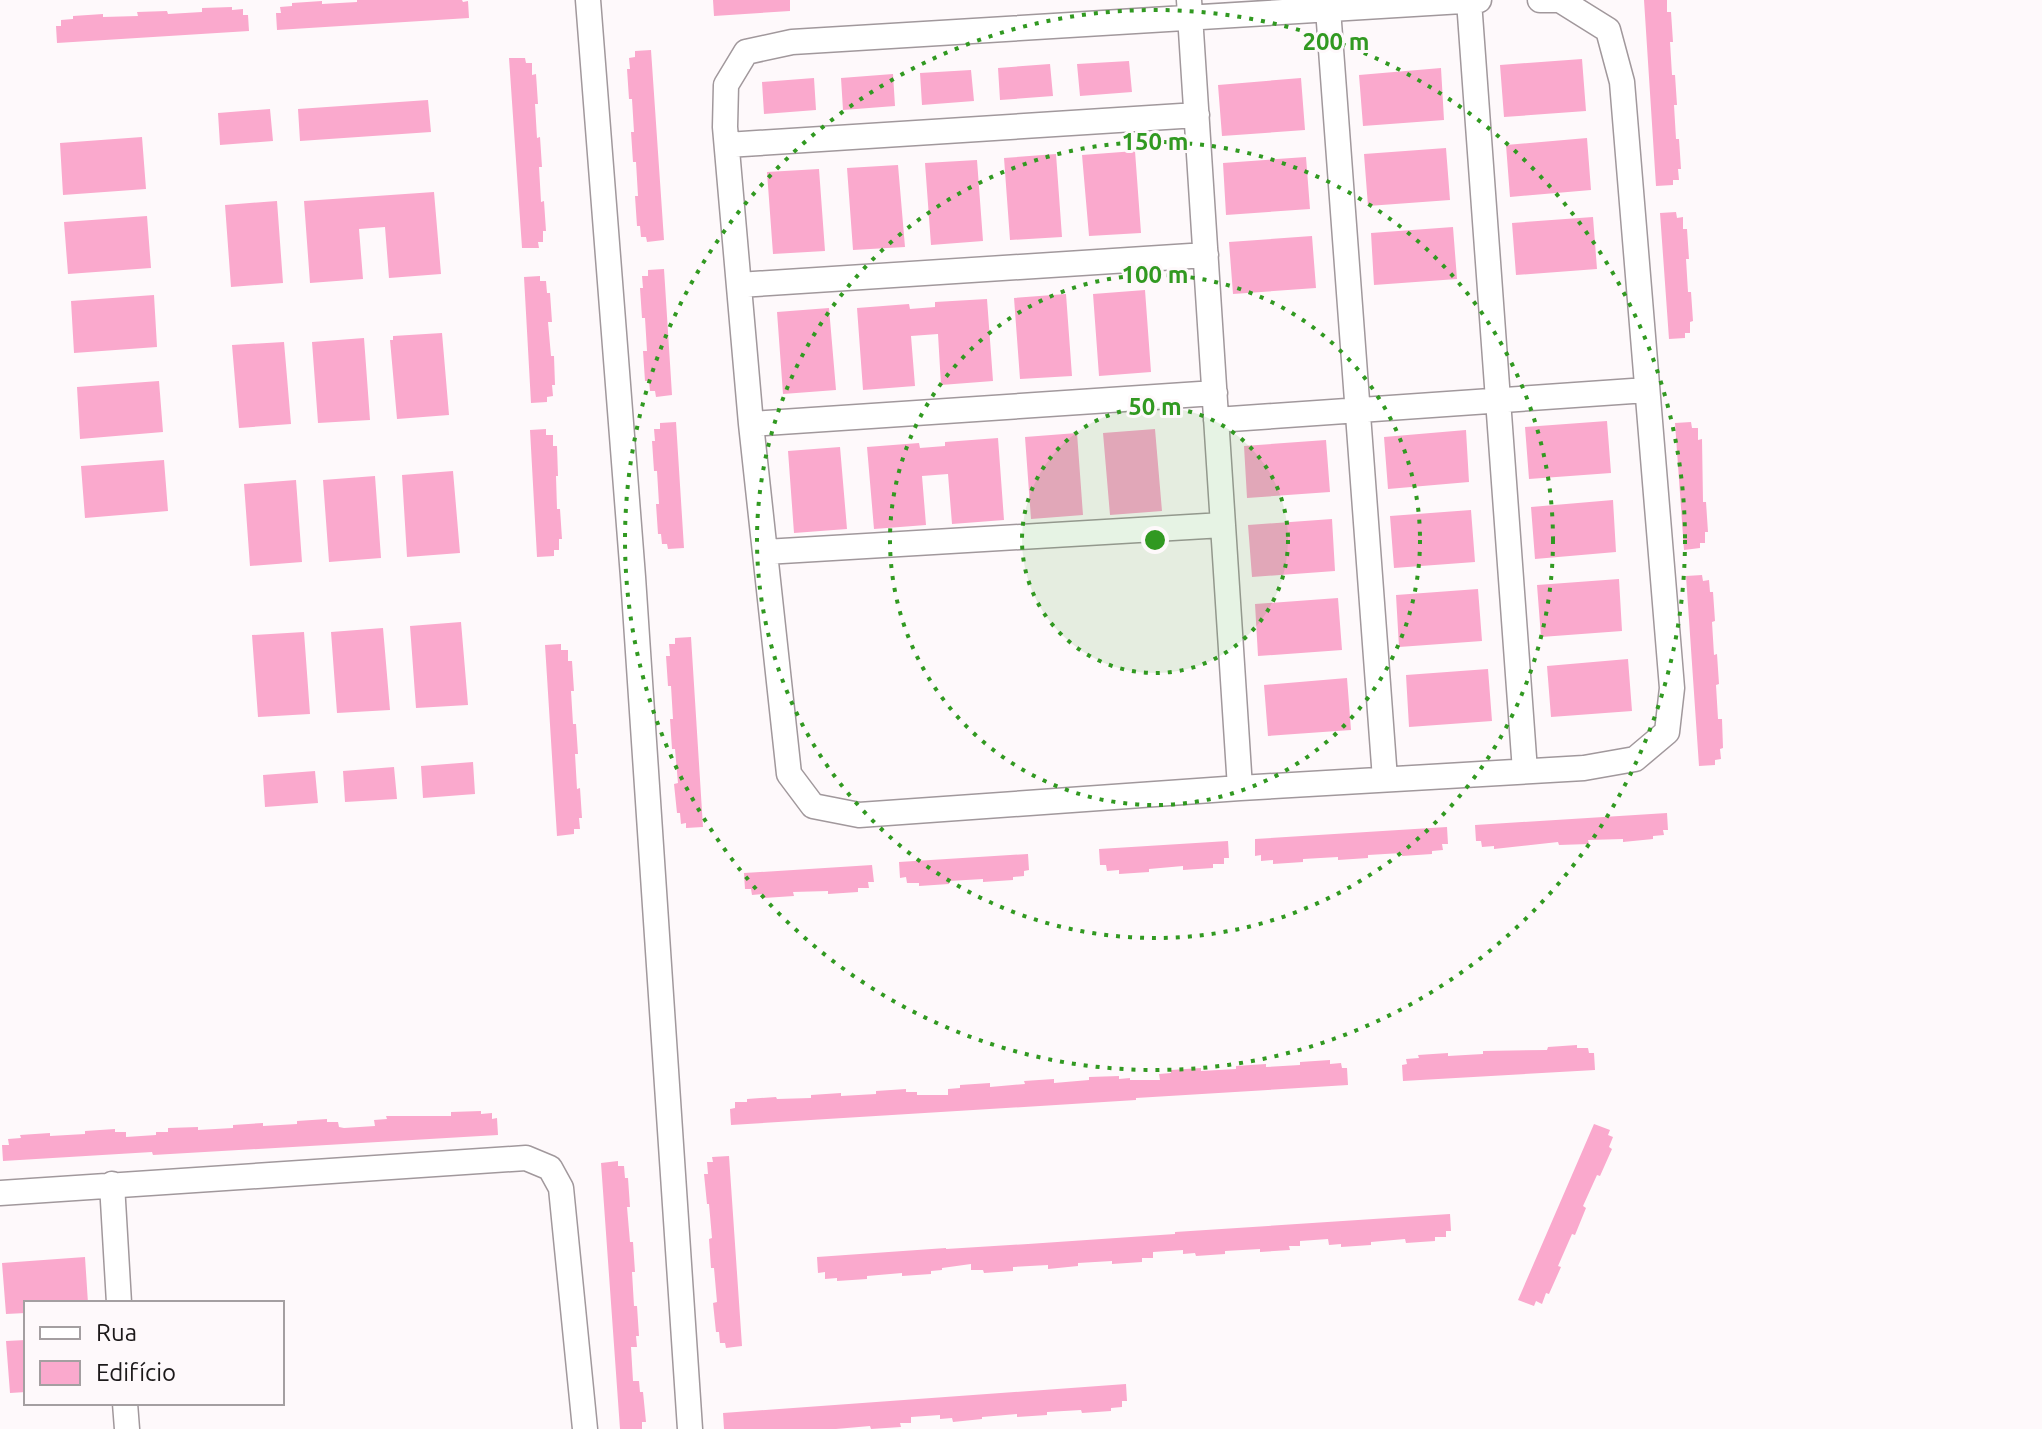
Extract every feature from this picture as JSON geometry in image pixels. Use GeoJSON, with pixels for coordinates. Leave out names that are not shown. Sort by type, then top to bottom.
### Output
{"type":"FeatureCollection","features":[{"type":"Feature","properties":{"kind":"street"},"geometry":{"type":"LineString","coordinates":[[588,0],[635,593],[690,1429]]}},
{"type":"Feature","properties":{"kind":"street"},"geometry":{"type":"LineString","coordinates":[[1479,0],[1328,9],[1190,9],[792,42],[746,52],[726,85],[727,145],[751,424],[789,774],[813,806],[859,815],[1584,768],[1635,759],[1667,732],[1672,688],[1622,82],[1608,30],[1560,0],[1540,0]]}},
{"type":"Feature","properties":{"kind":"street"},"geometry":{"type":"LineString","coordinates":[[1469,1],[1525,771]]}},
{"type":"Feature","properties":{"kind":"street"},"geometry":{"type":"LineString","coordinates":[[1190,9],[1240,788]]}},
{"type":"Feature","properties":{"kind":"street"},"geometry":{"type":"LineString","coordinates":[[1328,9],[1385,779]]}},
{"type":"Feature","properties":{"kind":"street"},"geometry":{"type":"LineString","coordinates":[[727,145],[1197,115]]}},
{"type":"Feature","properties":{"kind":"street"},"geometry":{"type":"LineString","coordinates":[[739,285],[1206,255]]}},
{"type":"Feature","properties":{"kind":"street"},"geometry":{"type":"LineString","coordinates":[[1216,420],[1647,390]]}},
{"type":"Feature","properties":{"kind":"street"},"geometry":{"type":"LineString","coordinates":[[751,424],[1215,393]]}},
{"type":"Feature","properties":{"kind":"street"},"geometry":{"type":"LineString","coordinates":[[765,552],[1223,525]]}},
{"type":"Feature","properties":{"kind":"street"},"geometry":{"type":"LineString","coordinates":[[0,1193],[526,1158],[550,1168],[561,1188],[585,1429]]}},
{"type":"Feature","properties":{"kind":"street"},"geometry":{"type":"LineString","coordinates":[[112,1184],[119,1301]]}},
{"type":"Feature","properties":{"kind":"street"},"geometry":{"type":"LineString","coordinates":[[125,1405],[127,1429]]}},
{"type":"Feature","properties":{"kind":"building"},"geometry":{"type":"Polygon","coordinates":[[[462,0],[468,1],[469,18],[277,30],[276,13],[281,13],[280,7],[292,6],[292,3],[462,0]]]}},
{"type":"Feature","properties":{"kind":"building"},"geometry":{"type":"Polygon","coordinates":[[[713,0],[790,0],[790,11],[714,16],[713,0]]]}},
{"type":"Feature","properties":{"kind":"building"},"geometry":{"type":"Polygon","coordinates":[[[1644,0],[1667,0],[1667,12],[1671,12],[1676,139],[1679,139],[1681,169],[1678,169],[1679,180],[1673,180],[1673,185],[1656,186],[1644,0]]]}},
{"type":"Feature","properties":{"kind":"building"},"geometry":{"type":"Polygon","coordinates":[[[232,7],[232,10],[243,9],[243,15],[248,15],[249,31],[57,43],[56,26],[61,26],[61,20],[73,19],[73,16],[138,16],[137,12],[167,11],[168,14],[232,7]]]}},
{"type":"Feature","properties":{"kind":"building"},"geometry":{"type":"Polygon","coordinates":[[[651,50],[664,240],[647,242],[646,237],[641,237],[640,226],[637,226],[632,99],[629,99],[627,69],[630,69],[629,58],[635,57],[635,51],[651,50]]]}},
{"type":"Feature","properties":{"kind":"building"},"geometry":{"type":"Polygon","coordinates":[[[509,58],[525,58],[526,63],[532,63],[532,75],[536,74],[541,202],[544,201],[546,231],[543,231],[543,242],[538,242],[539,248],[522,248],[509,58]]]}},
{"type":"Feature","properties":{"kind":"building"},"geometry":{"type":"Polygon","coordinates":[[[1582,59],[1586,111],[1504,117],[1500,65],[1582,59]]]}},
{"type":"Feature","properties":{"kind":"building"},"geometry":{"type":"Polygon","coordinates":[[[1129,61],[1132,92],[1080,96],[1077,64],[1129,61]]]}},
{"type":"Feature","properties":{"kind":"building"},"geometry":{"type":"Polygon","coordinates":[[[1050,64],[1053,96],[1000,100],[998,68],[1050,64]]]}},
{"type":"Feature","properties":{"kind":"building"},"geometry":{"type":"Polygon","coordinates":[[[1441,68],[1444,120],[1363,126],[1359,75],[1441,68]]]}},
{"type":"Feature","properties":{"kind":"building"},"geometry":{"type":"Polygon","coordinates":[[[971,70],[974,101],[922,105],[920,73],[971,70]]]}},
{"type":"Feature","properties":{"kind":"building"},"geometry":{"type":"Polygon","coordinates":[[[893,74],[895,106],[843,110],[841,78],[893,74]]]}},
{"type":"Feature","properties":{"kind":"building"},"geometry":{"type":"Polygon","coordinates":[[[814,78],[816,110],[764,114],[762,82],[814,78]]]}},
{"type":"Feature","properties":{"kind":"building"},"geometry":{"type":"Polygon","coordinates":[[[1301,78],[1305,130],[1222,136],[1218,85],[1301,78]]]}},
{"type":"Feature","properties":{"kind":"building"},"geometry":{"type":"Polygon","coordinates":[[[428,100],[431,132],[300,141],[298,109],[428,100]]]}},
{"type":"Feature","properties":{"kind":"building"},"geometry":{"type":"Polygon","coordinates":[[[270,109],[273,141],[220,145],[218,113],[270,109]]]}},
{"type":"Feature","properties":{"kind":"building"},"geometry":{"type":"Polygon","coordinates":[[[142,137],[146,189],[63,195],[60,143],[142,137]]]}},
{"type":"Feature","properties":{"kind":"building"},"geometry":{"type":"Polygon","coordinates":[[[1587,138],[1591,190],[1510,197],[1506,145],[1587,138]]]}},
{"type":"Feature","properties":{"kind":"building"},"geometry":{"type":"Polygon","coordinates":[[[1446,148],[1450,200],[1368,206],[1364,154],[1446,148]]]}},
{"type":"Feature","properties":{"kind":"building"},"geometry":{"type":"Polygon","coordinates":[[[1135,151],[1141,233],[1089,236],[1082,155],[1135,151]]]}},
{"type":"Feature","properties":{"kind":"building"},"geometry":{"type":"Polygon","coordinates":[[[1056,154],[1062,237],[1010,240],[1004,158],[1056,154]]]}},
{"type":"Feature","properties":{"kind":"building"},"geometry":{"type":"Polygon","coordinates":[[[1306,157],[1310,209],[1226,215],[1223,163],[1306,157]]]}},
{"type":"Feature","properties":{"kind":"building"},"geometry":{"type":"Polygon","coordinates":[[[977,160],[983,241],[931,245],[925,163],[977,160]]]}},
{"type":"Feature","properties":{"kind":"building"},"geometry":{"type":"Polygon","coordinates":[[[898,165],[905,247],[853,250],[847,168],[898,165]]]}},
{"type":"Feature","properties":{"kind":"building"},"geometry":{"type":"Polygon","coordinates":[[[819,169],[825,251],[773,254],[767,172],[819,169]]]}},
{"type":"Feature","properties":{"kind":"building"},"geometry":{"type":"Polygon","coordinates":[[[434,192],[441,274],[389,278],[385,227],[359,229],[363,279],[310,283],[304,201],[434,192]]]}},
{"type":"Feature","properties":{"kind":"building"},"geometry":{"type":"Polygon","coordinates":[[[277,201],[283,283],[231,287],[225,205],[277,201]]]}},
{"type":"Feature","properties":{"kind":"building"},"geometry":{"type":"Polygon","coordinates":[[[1676,212],[1677,218],[1683,217],[1683,229],[1687,229],[1688,292],[1691,292],[1693,321],[1685,338],[1669,339],[1660,213],[1676,212]]]}},
{"type":"Feature","properties":{"kind":"building"},"geometry":{"type":"Polygon","coordinates":[[[147,216],[151,268],[68,274],[64,222],[147,216]]]}},
{"type":"Feature","properties":{"kind":"building"},"geometry":{"type":"Polygon","coordinates":[[[1593,217],[1597,269],[1516,275],[1512,223],[1593,217]]]}},
{"type":"Feature","properties":{"kind":"building"},"geometry":{"type":"Polygon","coordinates":[[[1453,227],[1457,279],[1374,285],[1371,233],[1453,227]]]}},
{"type":"Feature","properties":{"kind":"building"},"geometry":{"type":"Polygon","coordinates":[[[1312,236],[1316,288],[1233,294],[1229,242],[1312,236]]]}},
{"type":"Feature","properties":{"kind":"building"},"geometry":{"type":"Polygon","coordinates":[[[664,269],[672,395],[656,397],[655,391],[650,391],[649,381],[645,381],[643,351],[647,351],[640,288],[643,288],[642,276],[648,276],[648,270],[664,269]]]}},
{"type":"Feature","properties":{"kind":"building"},"geometry":{"type":"Polygon","coordinates":[[[540,276],[540,281],[546,281],[547,293],[550,293],[552,322],[548,322],[555,385],[552,385],[553,396],[547,397],[547,402],[531,403],[524,277],[540,276]]]}},
{"type":"Feature","properties":{"kind":"building"},"geometry":{"type":"Polygon","coordinates":[[[1145,290],[1151,372],[1099,376],[1093,294],[1145,290]]]}},
{"type":"Feature","properties":{"kind":"building"},"geometry":{"type":"Polygon","coordinates":[[[1066,294],[1072,376],[1020,379],[1014,298],[1066,294]]]}},
{"type":"Feature","properties":{"kind":"building"},"geometry":{"type":"Polygon","coordinates":[[[154,295],[157,347],[74,353],[71,301],[154,295]]]}},
{"type":"Feature","properties":{"kind":"building"},"geometry":{"type":"Polygon","coordinates":[[[987,299],[993,381],[941,385],[938,334],[911,336],[915,386],[863,390],[857,308],[909,304],[910,309],[935,307],[935,302],[987,299]]]}},
{"type":"Feature","properties":{"kind":"building"},"geometry":{"type":"Polygon","coordinates":[[[829,308],[836,390],[783,394],[777,312],[829,308]]]}},
{"type":"Feature","properties":{"kind":"building"},"geometry":{"type":"Polygon","coordinates":[[[442,333],[449,415],[397,419],[390,340],[393,336],[442,333]]]}},
{"type":"Feature","properties":{"kind":"building"},"geometry":{"type":"Polygon","coordinates":[[[364,338],[370,420],[318,423],[312,342],[364,338]]]}},
{"type":"Feature","properties":{"kind":"building"},"geometry":{"type":"Polygon","coordinates":[[[284,342],[291,424],[239,428],[232,345],[284,342]]]}},
{"type":"Feature","properties":{"kind":"building"},"geometry":{"type":"Polygon","coordinates":[[[159,381],[163,432],[80,439],[77,387],[159,381]]]}},
{"type":"Feature","properties":{"kind":"building"},"geometry":{"type":"Polygon","coordinates":[[[1607,421],[1611,473],[1529,479],[1525,427],[1607,421]]]}},
{"type":"Feature","properties":{"kind":"building"},"geometry":{"type":"Polygon","coordinates":[[[676,422],[684,548],[668,549],[667,544],[662,544],[661,534],[658,534],[657,471],[654,471],[652,441],[655,441],[654,429],[660,429],[660,423],[676,422]]]}},
{"type":"Feature","properties":{"kind":"building"},"geometry":{"type":"Polygon","coordinates":[[[1691,422],[1692,428],[1698,428],[1698,440],[1702,439],[1703,502],[1706,502],[1708,532],[1705,532],[1705,543],[1700,543],[1700,548],[1684,550],[1675,423],[1691,422]]]}},
{"type":"Feature","properties":{"kind":"building"},"geometry":{"type":"Polygon","coordinates":[[[546,429],[546,435],[553,435],[553,446],[557,446],[557,509],[560,509],[562,539],[559,539],[559,550],[554,550],[554,556],[537,557],[530,430],[546,429]]]}},
{"type":"Feature","properties":{"kind":"building"},"geometry":{"type":"Polygon","coordinates":[[[1155,429],[1162,511],[1110,515],[1103,433],[1155,429]]]}},
{"type":"Feature","properties":{"kind":"building"},"geometry":{"type":"Polygon","coordinates":[[[1466,430],[1469,482],[1388,489],[1384,437],[1466,430]]]}},
{"type":"Feature","properties":{"kind":"building"},"geometry":{"type":"Polygon","coordinates":[[[1077,433],[1083,515],[1031,519],[1025,437],[1077,433]]]}},
{"type":"Feature","properties":{"kind":"building"},"geometry":{"type":"Polygon","coordinates":[[[998,438],[1004,520],[952,524],[948,474],[922,476],[926,525],[874,529],[867,447],[919,443],[920,448],[945,446],[945,442],[998,438]]]}},
{"type":"Feature","properties":{"kind":"building"},"geometry":{"type":"Polygon","coordinates":[[[1326,440],[1330,492],[1247,498],[1244,446],[1326,440]]]}},
{"type":"Feature","properties":{"kind":"building"},"geometry":{"type":"Polygon","coordinates":[[[840,447],[847,529],[794,533],[788,451],[840,447]]]}},
{"type":"Feature","properties":{"kind":"building"},"geometry":{"type":"Polygon","coordinates":[[[164,460],[168,511],[85,518],[81,466],[164,460]]]}},
{"type":"Feature","properties":{"kind":"building"},"geometry":{"type":"Polygon","coordinates":[[[453,471],[460,553],[407,557],[402,475],[453,471]]]}},
{"type":"Feature","properties":{"kind":"building"},"geometry":{"type":"Polygon","coordinates":[[[375,476],[381,558],[329,562],[323,480],[375,476]]]}},
{"type":"Feature","properties":{"kind":"building"},"geometry":{"type":"Polygon","coordinates":[[[296,480],[302,562],[250,566],[244,484],[296,480]]]}},
{"type":"Feature","properties":{"kind":"building"},"geometry":{"type":"Polygon","coordinates":[[[1613,500],[1616,552],[1535,559],[1531,507],[1613,500]]]}},
{"type":"Feature","properties":{"kind":"building"},"geometry":{"type":"Polygon","coordinates":[[[1471,510],[1475,562],[1394,568],[1390,516],[1471,510]]]}},
{"type":"Feature","properties":{"kind":"building"},"geometry":{"type":"Polygon","coordinates":[[[1332,519],[1335,571],[1252,577],[1248,525],[1332,519]]]}},
{"type":"Feature","properties":{"kind":"building"},"geometry":{"type":"Polygon","coordinates":[[[1702,575],[1703,581],[1709,580],[1710,592],[1713,592],[1718,719],[1722,719],[1723,748],[1720,749],[1721,759],[1715,760],[1715,765],[1699,766],[1686,576],[1702,575]]]}},
{"type":"Feature","properties":{"kind":"building"},"geometry":{"type":"Polygon","coordinates":[[[1619,579],[1622,631],[1541,637],[1537,585],[1619,579]]]}},
{"type":"Feature","properties":{"kind":"building"},"geometry":{"type":"Polygon","coordinates":[[[1478,589],[1482,641],[1399,647],[1396,595],[1478,589]]]}},
{"type":"Feature","properties":{"kind":"building"},"geometry":{"type":"Polygon","coordinates":[[[1338,598],[1342,650],[1258,656],[1255,604],[1338,598]]]}},
{"type":"Feature","properties":{"kind":"building"},"geometry":{"type":"Polygon","coordinates":[[[461,622],[468,705],[416,708],[410,626],[461,622]]]}},
{"type":"Feature","properties":{"kind":"building"},"geometry":{"type":"Polygon","coordinates":[[[383,628],[390,710],[337,713],[331,632],[383,628]]]}},
{"type":"Feature","properties":{"kind":"building"},"geometry":{"type":"Polygon","coordinates":[[[304,632],[310,714],[258,717],[252,635],[304,632]]]}},
{"type":"Feature","properties":{"kind":"building"},"geometry":{"type":"Polygon","coordinates":[[[691,637],[703,827],[686,828],[686,823],[681,824],[680,813],[677,813],[674,784],[678,783],[675,749],[672,749],[671,686],[668,686],[666,656],[670,656],[669,644],[675,644],[675,638],[691,637]]]}},
{"type":"Feature","properties":{"kind":"building"},"geometry":{"type":"Polygon","coordinates":[[[561,644],[561,650],[568,650],[568,661],[572,661],[577,789],[580,788],[582,818],[579,818],[580,829],[574,829],[574,834],[557,836],[545,645],[561,644]]]}},
{"type":"Feature","properties":{"kind":"building"},"geometry":{"type":"Polygon","coordinates":[[[1628,659],[1632,711],[1551,717],[1547,666],[1628,659]]]}},
{"type":"Feature","properties":{"kind":"building"},"geometry":{"type":"Polygon","coordinates":[[[1488,669],[1492,721],[1409,727],[1406,675],[1488,669]]]}},
{"type":"Feature","properties":{"kind":"building"},"geometry":{"type":"Polygon","coordinates":[[[1347,678],[1351,730],[1268,736],[1264,685],[1347,678]]]}},
{"type":"Feature","properties":{"kind":"building"},"geometry":{"type":"Polygon","coordinates":[[[473,762],[475,794],[423,798],[421,766],[473,762]]]}},
{"type":"Feature","properties":{"kind":"building"},"geometry":{"type":"Polygon","coordinates":[[[394,767],[397,799],[345,802],[343,771],[394,767]]]}},
{"type":"Feature","properties":{"kind":"building"},"geometry":{"type":"Polygon","coordinates":[[[315,771],[318,803],[265,807],[263,775],[315,771]]]}},
{"type":"Feature","properties":{"kind":"building"},"geometry":{"type":"Polygon","coordinates":[[[1667,813],[1668,830],[1663,830],[1664,835],[1653,836],[1653,839],[1623,842],[1623,839],[1588,840],[1589,844],[1559,845],[1558,842],[1494,849],[1494,846],[1482,847],[1481,841],[1476,841],[1475,825],[1667,813]]]}},
{"type":"Feature","properties":{"kind":"building"},"geometry":{"type":"Polygon","coordinates":[[[1447,827],[1448,844],[1442,844],[1443,850],[1432,851],[1432,854],[1303,859],[1303,862],[1273,864],[1273,860],[1261,861],[1261,855],[1255,856],[1255,839],[1447,827]]]}},
{"type":"Feature","properties":{"kind":"building"},"geometry":{"type":"Polygon","coordinates":[[[1228,841],[1229,858],[1224,858],[1224,864],[1213,864],[1213,868],[1183,870],[1183,866],[1119,874],[1119,870],[1107,871],[1106,865],[1100,865],[1099,849],[1228,841]]]}},
{"type":"Feature","properties":{"kind":"building"},"geometry":{"type":"Polygon","coordinates":[[[1028,854],[1029,870],[1024,871],[1024,876],[1013,877],[1013,880],[949,881],[949,884],[919,886],[919,883],[907,883],[906,877],[900,878],[899,862],[1028,854]]]}},
{"type":"Feature","properties":{"kind":"building"},"geometry":{"type":"Polygon","coordinates":[[[872,865],[874,882],[868,882],[869,888],[858,888],[858,892],[793,892],[794,896],[764,898],[763,894],[752,895],[751,889],[745,889],[744,873],[872,865]]]}},
{"type":"Feature","properties":{"kind":"building"},"geometry":{"type":"Polygon","coordinates":[[[1577,1045],[1577,1048],[1588,1048],[1589,1053],[1594,1053],[1595,1070],[1403,1081],[1402,1065],[1407,1064],[1406,1059],[1419,1058],[1418,1055],[1547,1050],[1548,1047],[1577,1045]]]}},
{"type":"Feature","properties":{"kind":"building"},"geometry":{"type":"Polygon","coordinates":[[[1330,1060],[1330,1064],[1341,1063],[1342,1068],[1347,1068],[1348,1085],[731,1125],[730,1109],[735,1108],[735,1102],[747,1102],[747,1099],[876,1094],[876,1091],[906,1089],[906,1092],[917,1092],[917,1095],[948,1095],[948,1089],[960,1088],[960,1085],[990,1083],[990,1087],[1025,1084],[1024,1081],[1054,1079],[1054,1083],[1119,1076],[1119,1079],[1160,1080],[1159,1074],[1171,1073],[1171,1070],[1300,1065],[1300,1062],[1330,1060]]]}},
{"type":"Feature","properties":{"kind":"building"},"geometry":{"type":"Polygon","coordinates":[[[481,1111],[481,1114],[492,1113],[492,1119],[497,1118],[498,1135],[3,1161],[2,1145],[9,1145],[8,1139],[21,1138],[20,1135],[85,1134],[85,1131],[115,1129],[115,1132],[126,1132],[126,1137],[156,1135],[156,1132],[168,1132],[168,1128],[198,1127],[198,1130],[263,1123],[263,1126],[297,1124],[297,1121],[327,1119],[327,1122],[338,1122],[339,1127],[344,1128],[375,1126],[374,1120],[387,1119],[386,1116],[451,1116],[451,1112],[481,1111]]]}},
{"type":"Feature","properties":{"kind":"building"},"geometry":{"type":"Polygon","coordinates":[[[1594,1124],[1610,1130],[1608,1135],[1613,1137],[1609,1147],[1612,1149],[1583,1206],[1586,1208],[1575,1235],[1572,1234],[1558,1266],[1561,1267],[1542,1304],[1536,1301],[1534,1306],[1518,1300],[1594,1124]]]}},
{"type":"Feature","properties":{"kind":"building"},"geometry":{"type":"Polygon","coordinates":[[[729,1156],[742,1346],[726,1348],[725,1343],[720,1343],[719,1332],[716,1332],[713,1303],[717,1302],[714,1268],[711,1268],[709,1239],[712,1238],[704,1174],[708,1174],[707,1162],[713,1162],[712,1157],[729,1156]]]}},
{"type":"Feature","properties":{"kind":"building"},"geometry":{"type":"Polygon","coordinates":[[[618,1161],[618,1166],[624,1166],[625,1178],[628,1178],[630,1207],[627,1207],[630,1242],[633,1242],[634,1306],[637,1306],[639,1336],[636,1336],[637,1347],[631,1347],[633,1381],[639,1381],[640,1392],[643,1392],[646,1422],[642,1422],[642,1429],[620,1429],[601,1163],[618,1161]]]}},
{"type":"Feature","properties":{"kind":"building"},"geometry":{"type":"Polygon","coordinates":[[[1450,1214],[1451,1231],[1446,1231],[1446,1237],[1435,1237],[1435,1241],[1406,1243],[1405,1239],[1341,1247],[1341,1244],[1329,1245],[1328,1239],[1300,1241],[1300,1246],[1289,1246],[1290,1250],[1225,1251],[1225,1254],[1196,1256],[1195,1253],[1183,1254],[1183,1250],[1153,1252],[1153,1258],[1142,1258],[1142,1262],[1078,1263],[1078,1266],[1048,1269],[1048,1265],[1013,1267],[1013,1271],[984,1273],[983,1270],[971,1270],[971,1264],[942,1268],[931,1271],[931,1274],[902,1276],[902,1273],[837,1281],[837,1278],[825,1279],[825,1272],[818,1273],[817,1257],[1450,1214]]]}},
{"type":"Feature","properties":{"kind":"building"},"geometry":{"type":"Polygon","coordinates":[[[85,1257],[88,1301],[24,1301],[24,1313],[6,1314],[2,1263],[85,1257]]]}},
{"type":"Feature","properties":{"kind":"building"},"geometry":{"type":"Polygon","coordinates":[[[24,1340],[24,1392],[10,1393],[6,1341],[24,1340]]]}},
{"type":"Feature","properties":{"kind":"building"},"geometry":{"type":"Polygon","coordinates":[[[1126,1384],[1127,1401],[1122,1401],[1122,1407],[1111,1408],[1111,1411],[1047,1412],[1047,1415],[1017,1417],[1017,1414],[953,1422],[952,1418],[940,1419],[940,1415],[911,1417],[911,1423],[900,1423],[901,1427],[871,1429],[870,1426],[724,1429],[723,1413],[1126,1384]]]}}]}
